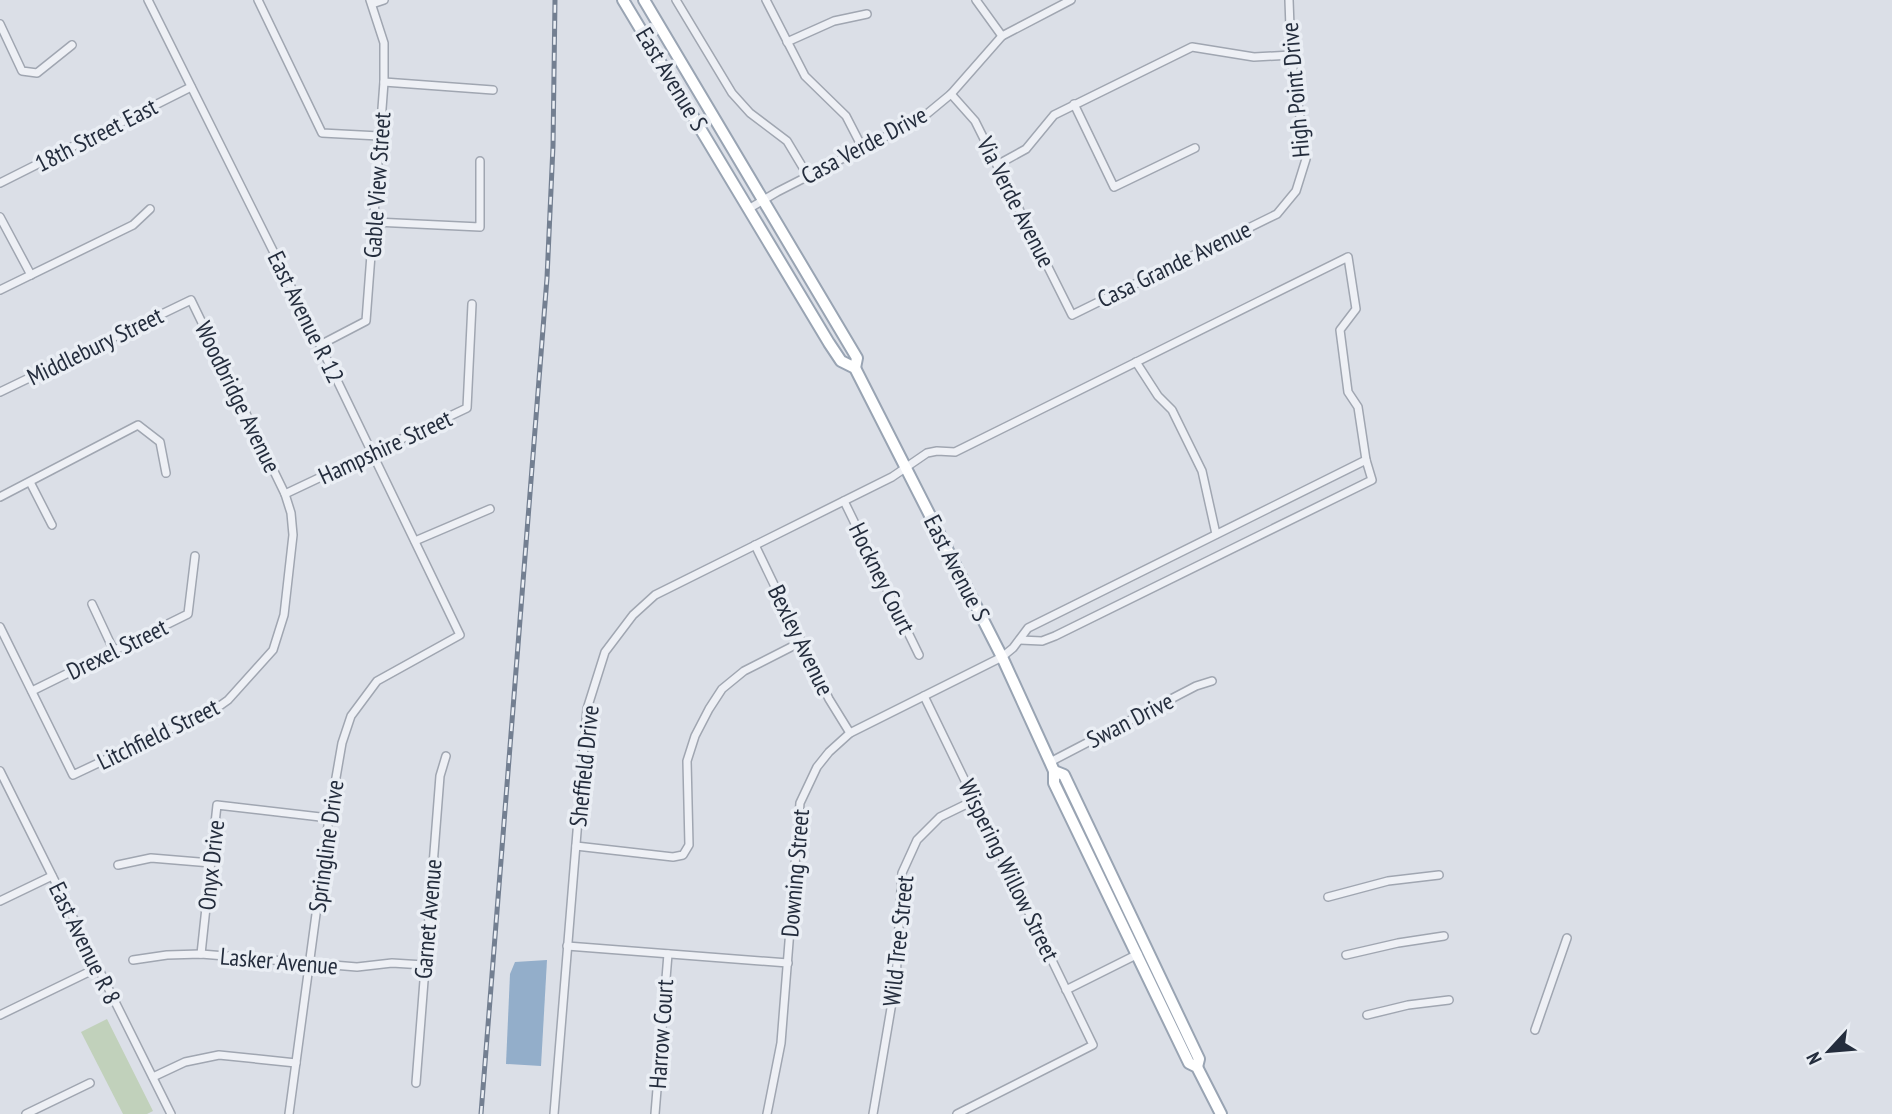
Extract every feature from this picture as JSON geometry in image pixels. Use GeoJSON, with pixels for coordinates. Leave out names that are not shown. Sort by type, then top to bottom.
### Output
{"type":"FeatureCollection","features":[{"type":"Feature","properties":{"kind":"main road","name":"East Avenue S"},"geometry":{"type":"LineString","coordinates":[[624,0],[841,361],[855,368],[1002,657],[1052,766],[1054,783],[1136,955],[1189,1063],[1197,1067],[1221,1114]]}},
{"type":"Feature","properties":{"kind":"main road","name":"East Avenue S"},"geometry":{"type":"LineString","coordinates":[[644,0],[857,358],[855,368]]}},
{"type":"Feature","properties":{"kind":"main road","name":"East Avenue S"},"geometry":{"type":"LineString","coordinates":[[1052,766],[1064,775],[1199,1059],[1197,1067]]}},
{"type":"Feature","properties":{"kind":"street","name":"East Avenue R 12"},"geometry":{"type":"LineString","coordinates":[[148,0],[320,345],[460,635]]}},
{"type":"Feature","properties":{"kind":"street"},"geometry":{"type":"LineString","coordinates":[[258,0],[322,133],[379,136]]}},
{"type":"Feature","properties":{"kind":"street"},"geometry":{"type":"LineString","coordinates":[[371,2],[384,0]]}},
{"type":"Feature","properties":{"kind":"street"},"geometry":{"type":"LineString","coordinates":[[676,0],[732,93],[750,113],[787,141],[808,176]]}},
{"type":"Feature","properties":{"kind":"street"},"geometry":{"type":"LineString","coordinates":[[766,0],[805,76],[846,116],[863,149]]}},
{"type":"Feature","properties":{"kind":"street"},"geometry":{"type":"LineString","coordinates":[[976,0],[1002,36]]}},
{"type":"Feature","properties":{"kind":"street","name":"Casa Verde Drive"},"geometry":{"type":"LineString","coordinates":[[750,208],[922,118],[951,94],[1002,36],[1071,0]]}},
{"type":"Feature","properties":{"kind":"street","name":"High Point Drive"},"geometry":{"type":"LineString","coordinates":[[1277,214],[1296,191],[1306,159],[1292,55],[1289,0]]}},
{"type":"Feature","properties":{"kind":"street","name":"Gable View Street"},"geometry":{"type":"LineString","coordinates":[[320,345],[366,321],[384,82],[384,43],[371,2]]}},
{"type":"Feature","properties":{"kind":"street"},"geometry":{"type":"LineString","coordinates":[[787,42],[834,21],[867,14]]}},
{"type":"Feature","properties":{"kind":"street"},"geometry":{"type":"LineString","coordinates":[[0,24],[22,71],[37,73],[72,45]]}},
{"type":"Feature","properties":{"kind":"street"},"geometry":{"type":"LineString","coordinates":[[997,165],[1026,149],[1054,115],[1192,47],[1254,57],[1292,55]]}},
{"type":"Feature","properties":{"kind":"street"},"geometry":{"type":"LineString","coordinates":[[384,82],[493,89]]}},
{"type":"Feature","properties":{"kind":"street","name":"18th Street East"},"geometry":{"type":"LineString","coordinates":[[0,183],[191,87]]}},
{"type":"Feature","properties":{"kind":"street","name":"Via Verde Avenue"},"geometry":{"type":"LineString","coordinates":[[951,94],[975,121],[1072,315]]}},
{"type":"Feature","properties":{"kind":"street"},"geometry":{"type":"LineString","coordinates":[[1074,104],[1114,187],[1195,148]]}},
{"type":"Feature","properties":{"kind":"street"},"geometry":{"type":"LineString","coordinates":[[375,222],[481,227],[480,160]]}},
{"type":"Feature","properties":{"kind":"street"},"geometry":{"type":"LineString","coordinates":[[0,290],[133,225],[150,209]]}},
{"type":"Feature","properties":{"kind":"street","name":"Casa Grande Avenue"},"geometry":{"type":"LineString","coordinates":[[1072,315],[1277,214]]}},
{"type":"Feature","properties":{"kind":"street"},"geometry":{"type":"LineString","coordinates":[[0,217],[32,275]]}},
{"type":"Feature","properties":{"kind":"street","name":"Sheffield Drive"},"geometry":{"type":"LineString","coordinates":[[554,1114],[587,709],[605,652],[633,615],[655,594],[892,477],[927,453],[955,452],[1348,257],[1356,309],[1340,330],[1348,392],[1358,407],[1366,460]]}},
{"type":"Feature","properties":{"kind":"street","name":"Middlebury Street"},"geometry":{"type":"LineString","coordinates":[[0,392],[191,300]]}},
{"type":"Feature","properties":{"kind":"street","name":"Woodbridge Avenue"},"geometry":{"type":"LineString","coordinates":[[191,300],[285,494]]}},
{"type":"Feature","properties":{"kind":"street","name":"Hampshire Street"},"geometry":{"type":"LineString","coordinates":[[285,494],[467,408],[472,303]]}},
{"type":"Feature","properties":{"kind":"street"},"geometry":{"type":"LineString","coordinates":[[1136,362],[1158,396],[1171,410],[1202,471],[1216,534]]}},
{"type":"Feature","properties":{"kind":"street"},"geometry":{"type":"LineString","coordinates":[[0,497],[138,425],[160,442],[166,473]]}},
{"type":"Feature","properties":{"kind":"street"},"geometry":{"type":"LineString","coordinates":[[1020,640],[1042,641],[1055,636],[1372,480],[1366,460]]}},
{"type":"Feature","properties":{"kind":"street","name":"Downing Street"},"geometry":{"type":"LineString","coordinates":[[767,1114],[780,1043],[800,803],[817,767],[829,752],[850,733],[1002,657],[1028,628],[1366,460]]}},
{"type":"Feature","properties":{"kind":"street"},"geometry":{"type":"LineString","coordinates":[[30,482],[52,525]]}},
{"type":"Feature","properties":{"kind":"street","name":"Litchfield Street"},"geometry":{"type":"LineString","coordinates":[[32,691],[73,775],[228,700],[273,650],[284,615],[293,535],[291,513],[285,494]]}},
{"type":"Feature","properties":{"kind":"street","name":"Hockney Court"},"geometry":{"type":"LineString","coordinates":[[844,501],[919,655]]}},
{"type":"Feature","properties":{"kind":"street"},"geometry":{"type":"LineString","coordinates":[[415,541],[490,509]]}},
{"type":"Feature","properties":{"kind":"street","name":"Bexley Avenue"},"geometry":{"type":"LineString","coordinates":[[754,545],[829,699],[850,733]]}},
{"type":"Feature","properties":{"kind":"street","name":"Drexel Street"},"geometry":{"type":"LineString","coordinates":[[32,691],[188,614],[195,556]]}},
{"type":"Feature","properties":{"kind":"street"},"geometry":{"type":"LineString","coordinates":[[92,604],[114,651]]}},
{"type":"Feature","properties":{"kind":"street"},"geometry":{"type":"LineString","coordinates":[[0,627],[32,691]]}},
{"type":"Feature","properties":{"kind":"street","name":"Springline Drive"},"geometry":{"type":"LineString","coordinates":[[289,1114],[329,818],[342,743],[351,716],[377,681],[460,635]]}},
{"type":"Feature","properties":{"kind":"street"},"geometry":{"type":"LineString","coordinates":[[576,846],[673,857],[683,855],[689,845],[687,761],[695,736],[722,689],[744,671],[801,642]]}},
{"type":"Feature","properties":{"kind":"street","name":"Swan Drive"},"geometry":{"type":"LineString","coordinates":[[1052,766],[1196,686],[1212,681]]}},
{"type":"Feature","properties":{"kind":"street","name":"Wispering Willow Street"},"geometry":{"type":"LineString","coordinates":[[924,696],[1093,1045],[957,1114]]}},
{"type":"Feature","properties":{"kind":"street","name":"Garnet Avenue"},"geometry":{"type":"LineString","coordinates":[[415,1083],[440,775],[446,756]]}},
{"type":"Feature","properties":{"kind":"street","name":"East Avenue R 8"},"geometry":{"type":"LineString","coordinates":[[0,771],[172,1114]]}},
{"type":"Feature","properties":{"kind":"street","name":"Wild Tree Street"},"geometry":{"type":"LineString","coordinates":[[873,1114],[896,979],[902,873],[917,840],[940,817],[975,800]]}},
{"type":"Feature","properties":{"kind":"street","name":"Onyx Drive"},"geometry":{"type":"LineString","coordinates":[[201,954],[217,806],[329,818]]}},
{"type":"Feature","properties":{"kind":"street"},"geometry":{"type":"LineString","coordinates":[[118,865],[151,858],[211,863]]}},
{"type":"Feature","properties":{"kind":"street"},"geometry":{"type":"LineString","coordinates":[[1328,897],[1388,881],[1439,875]]}},
{"type":"Feature","properties":{"kind":"street"},"geometry":{"type":"LineString","coordinates":[[0,901],[52,876]]}},
{"type":"Feature","properties":{"kind":"street"},"geometry":{"type":"LineString","coordinates":[[1346,955],[1444,936]]}},
{"type":"Feature","properties":{"kind":"street"},"geometry":{"type":"LineString","coordinates":[[1535,1031],[1567,938]]}},
{"type":"Feature","properties":{"kind":"street"},"geometry":{"type":"LineString","coordinates":[[567,946],[788,962]]}},
{"type":"Feature","properties":{"kind":"street","name":"Lasker Avenue"},"geometry":{"type":"LineString","coordinates":[[133,960],[201,954],[357,967],[392,963],[424,965]]}},
{"type":"Feature","properties":{"kind":"street","name":"Harrow Court"},"geometry":{"type":"LineString","coordinates":[[655,1114],[668,954]]}},
{"type":"Feature","properties":{"kind":"street"},"geometry":{"type":"LineString","coordinates":[[1066,990],[1136,955],[1142,955],[1159,990],[1173,1003]]}},
{"type":"Feature","properties":{"kind":"street"},"geometry":{"type":"LineString","coordinates":[[0,1015],[97,968]]}},
{"type":"Feature","properties":{"kind":"street"},"geometry":{"type":"LineString","coordinates":[[1367,1014],[1450,1000]]}},
{"type":"Feature","properties":{"kind":"street"},"geometry":{"type":"LineString","coordinates":[[153,1077],[185,1062],[219,1055],[296,1063]]}},
{"type":"Feature","properties":{"kind":"street"},"geometry":{"type":"LineString","coordinates":[[26,1114],[90,1083]]}},
{"type":"Feature","properties":{"kind":"green space"},"geometry":{"type":"Polygon","coordinates":[[[107,1019],[153,1111],[147,1114],[123,1114],[81,1032],[107,1019]]]}},
{"type":"Feature","properties":{"kind":"water"},"geometry":{"type":"Polygon","coordinates":[[[547,960],[541,1066],[506,1064],[510,974],[515,962],[547,960]]]}},
{"type":"Feature","properties":{"kind":"railway"},"geometry":{"type":"LineString","coordinates":[[481,1114],[547,278],[553,146],[555,0]]}}]}
